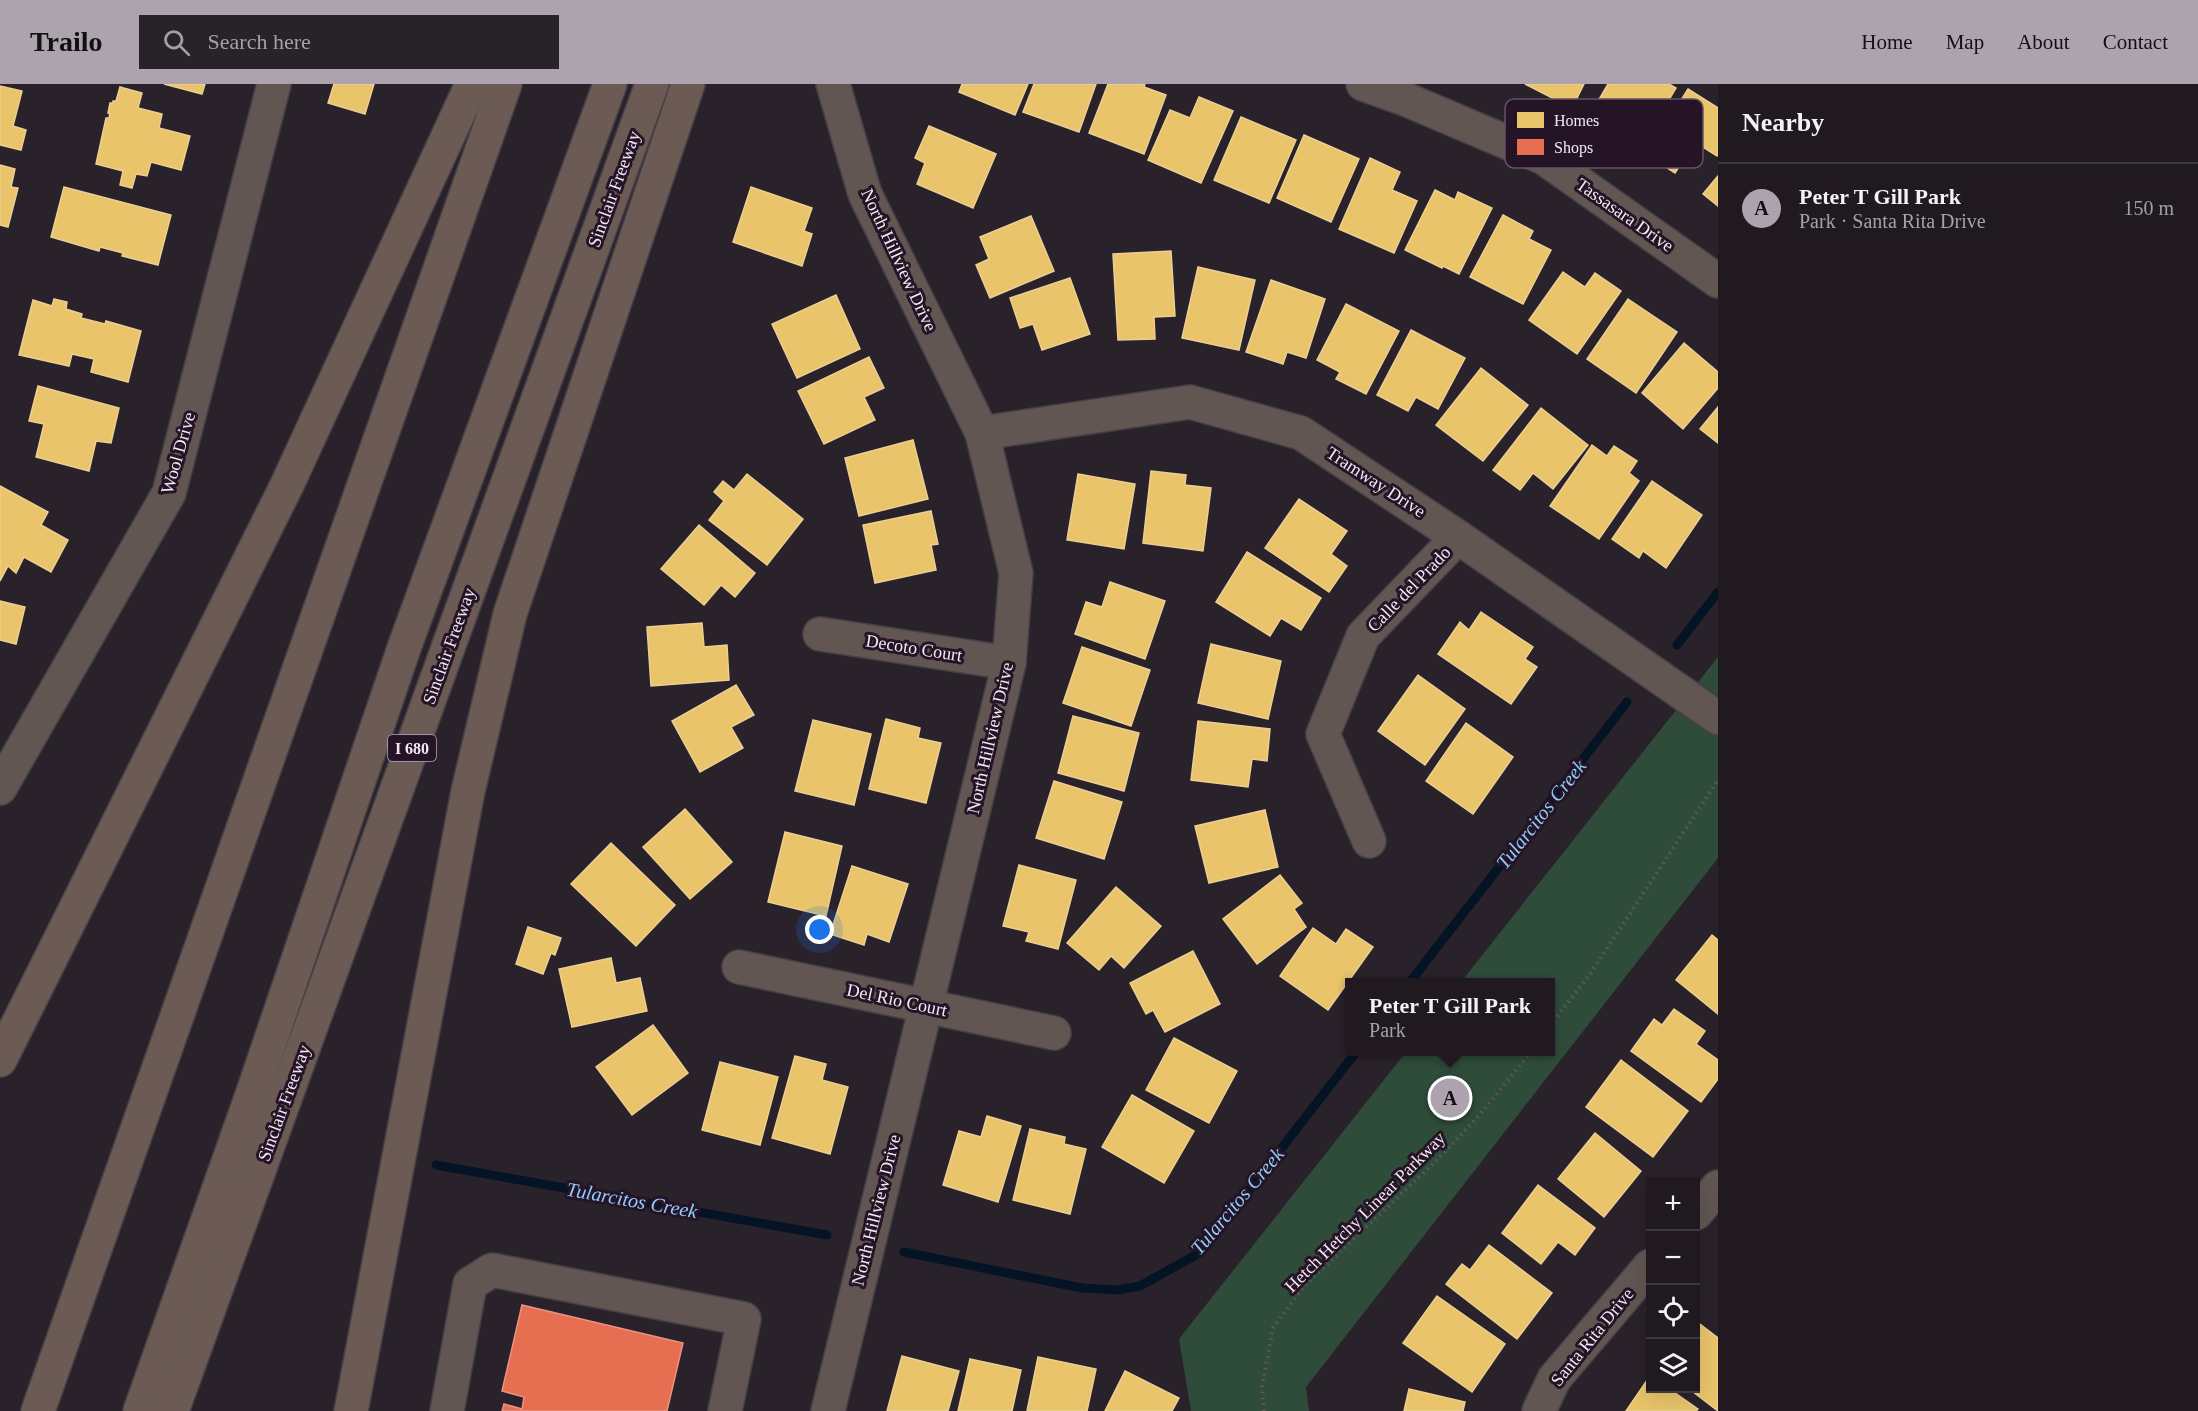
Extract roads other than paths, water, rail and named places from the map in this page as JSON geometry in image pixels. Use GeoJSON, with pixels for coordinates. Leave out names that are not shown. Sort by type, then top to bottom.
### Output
{"type":"FeatureCollection","features":[{"type":"Feature","properties":{"kind":"highway"},"geometry":{"type":"LineString","coordinates":[[0,1060],[286,487],[472,84]]}},
{"type":"Feature","properties":{"kind":"highway"},"geometry":{"type":"LineString","coordinates":[[38,1411],[505,84]]}},
{"type":"Feature","properties":{"kind":"highway","name":"I 680"},"geometry":{"type":"LineString","coordinates":[[140,1411],[252,1095],[400,659],[610,84]]}},
{"type":"Feature","properties":{"kind":"highway","name":"Sinclair Freeway"},"geometry":{"type":"LineString","coordinates":[[172,1411],[652,84]]}},
{"type":"Feature","properties":{"kind":"highway"},"geometry":{"type":"LineString","coordinates":[[351,1411],[468,791],[510,614],[688,84]]}},
{"type":"Feature","properties":{"kind":"street","name":"Wool Drive"},"geometry":{"type":"LineString","coordinates":[[0,788],[169,493],[274,84]]}},
{"type":"Feature","properties":{"kind":"street","name":"North Hillview Drive"},"geometry":{"type":"LineString","coordinates":[[828,1411],[1009,663],[1016,573],[982,433],[865,194],[833,84]]}},
{"type":"Feature","properties":{"kind":"street","name":"Tassasara Drive"},"geometry":{"type":"LineString","coordinates":[[1364,84],[1505,141]]}},
{"type":"Feature","properties":{"kind":"street","name":"Tassasara Drive"},"geometry":{"type":"LineString","coordinates":[[1558,168],[1718,281]]}},
{"type":"Feature","properties":{"kind":"street","name":"Tramway Drive"},"geometry":{"type":"LineString","coordinates":[[982,433],[1190,402],[1301,433],[1458,537],[1718,718]]}},
{"type":"Feature","properties":{"kind":"street","name":"Calle del Prado"},"geometry":{"type":"LineString","coordinates":[[1369,841],[1323,734],[1363,636],[1458,537]]}},
{"type":"Feature","properties":{"kind":"street","name":"Decoto Court"},"geometry":{"type":"LineString","coordinates":[[820,634],[1009,663]]}},
{"type":"Feature","properties":{"kind":"street","name":"Del Rio Court"},"geometry":{"type":"LineString","coordinates":[[739,967],[1054,1033]]}},
{"type":"Feature","properties":{"kind":"street"},"geometry":{"type":"LineString","coordinates":[[1700,1207],[1718,1187]]}},
{"type":"Feature","properties":{"kind":"street"},"geometry":{"type":"LineString","coordinates":[[447,1411],[470,1284],[492,1270],[744,1319],[725,1411]]}},
{"type":"Feature","properties":{"kind":"street","name":"Santa Rita Drive"},"geometry":{"type":"LineString","coordinates":[[1539,1411],[1554,1378],[1646,1271]]}},
{"type":"Feature","properties":{"kind":"waterway","name":"Tularcitos Creek"},"geometry":{"type":"LineString","coordinates":[[1677,645],[1718,592]]}},
{"type":"Feature","properties":{"kind":"waterway","name":"Tularcitos Creek"},"geometry":{"type":"LineString","coordinates":[[1413,978],[1627,702]]}},
{"type":"Feature","properties":{"kind":"waterway","name":"Tularcitos Creek"},"geometry":{"type":"LineString","coordinates":[[904,1252],[1082,1288],[1118,1290],[1140,1286],[1196,1255],[1206,1246],[1353,1056]]}},
{"type":"Feature","properties":{"kind":"waterway","name":"Tularcitos Creek"},"geometry":{"type":"LineString","coordinates":[[436,1165],[827,1235]]}},
{"type":"Feature","properties":{"kind":"place","name":"Peter T Gill Park"},"geometry":{"type":"Point","coordinates":[1450,1098]}}]}
